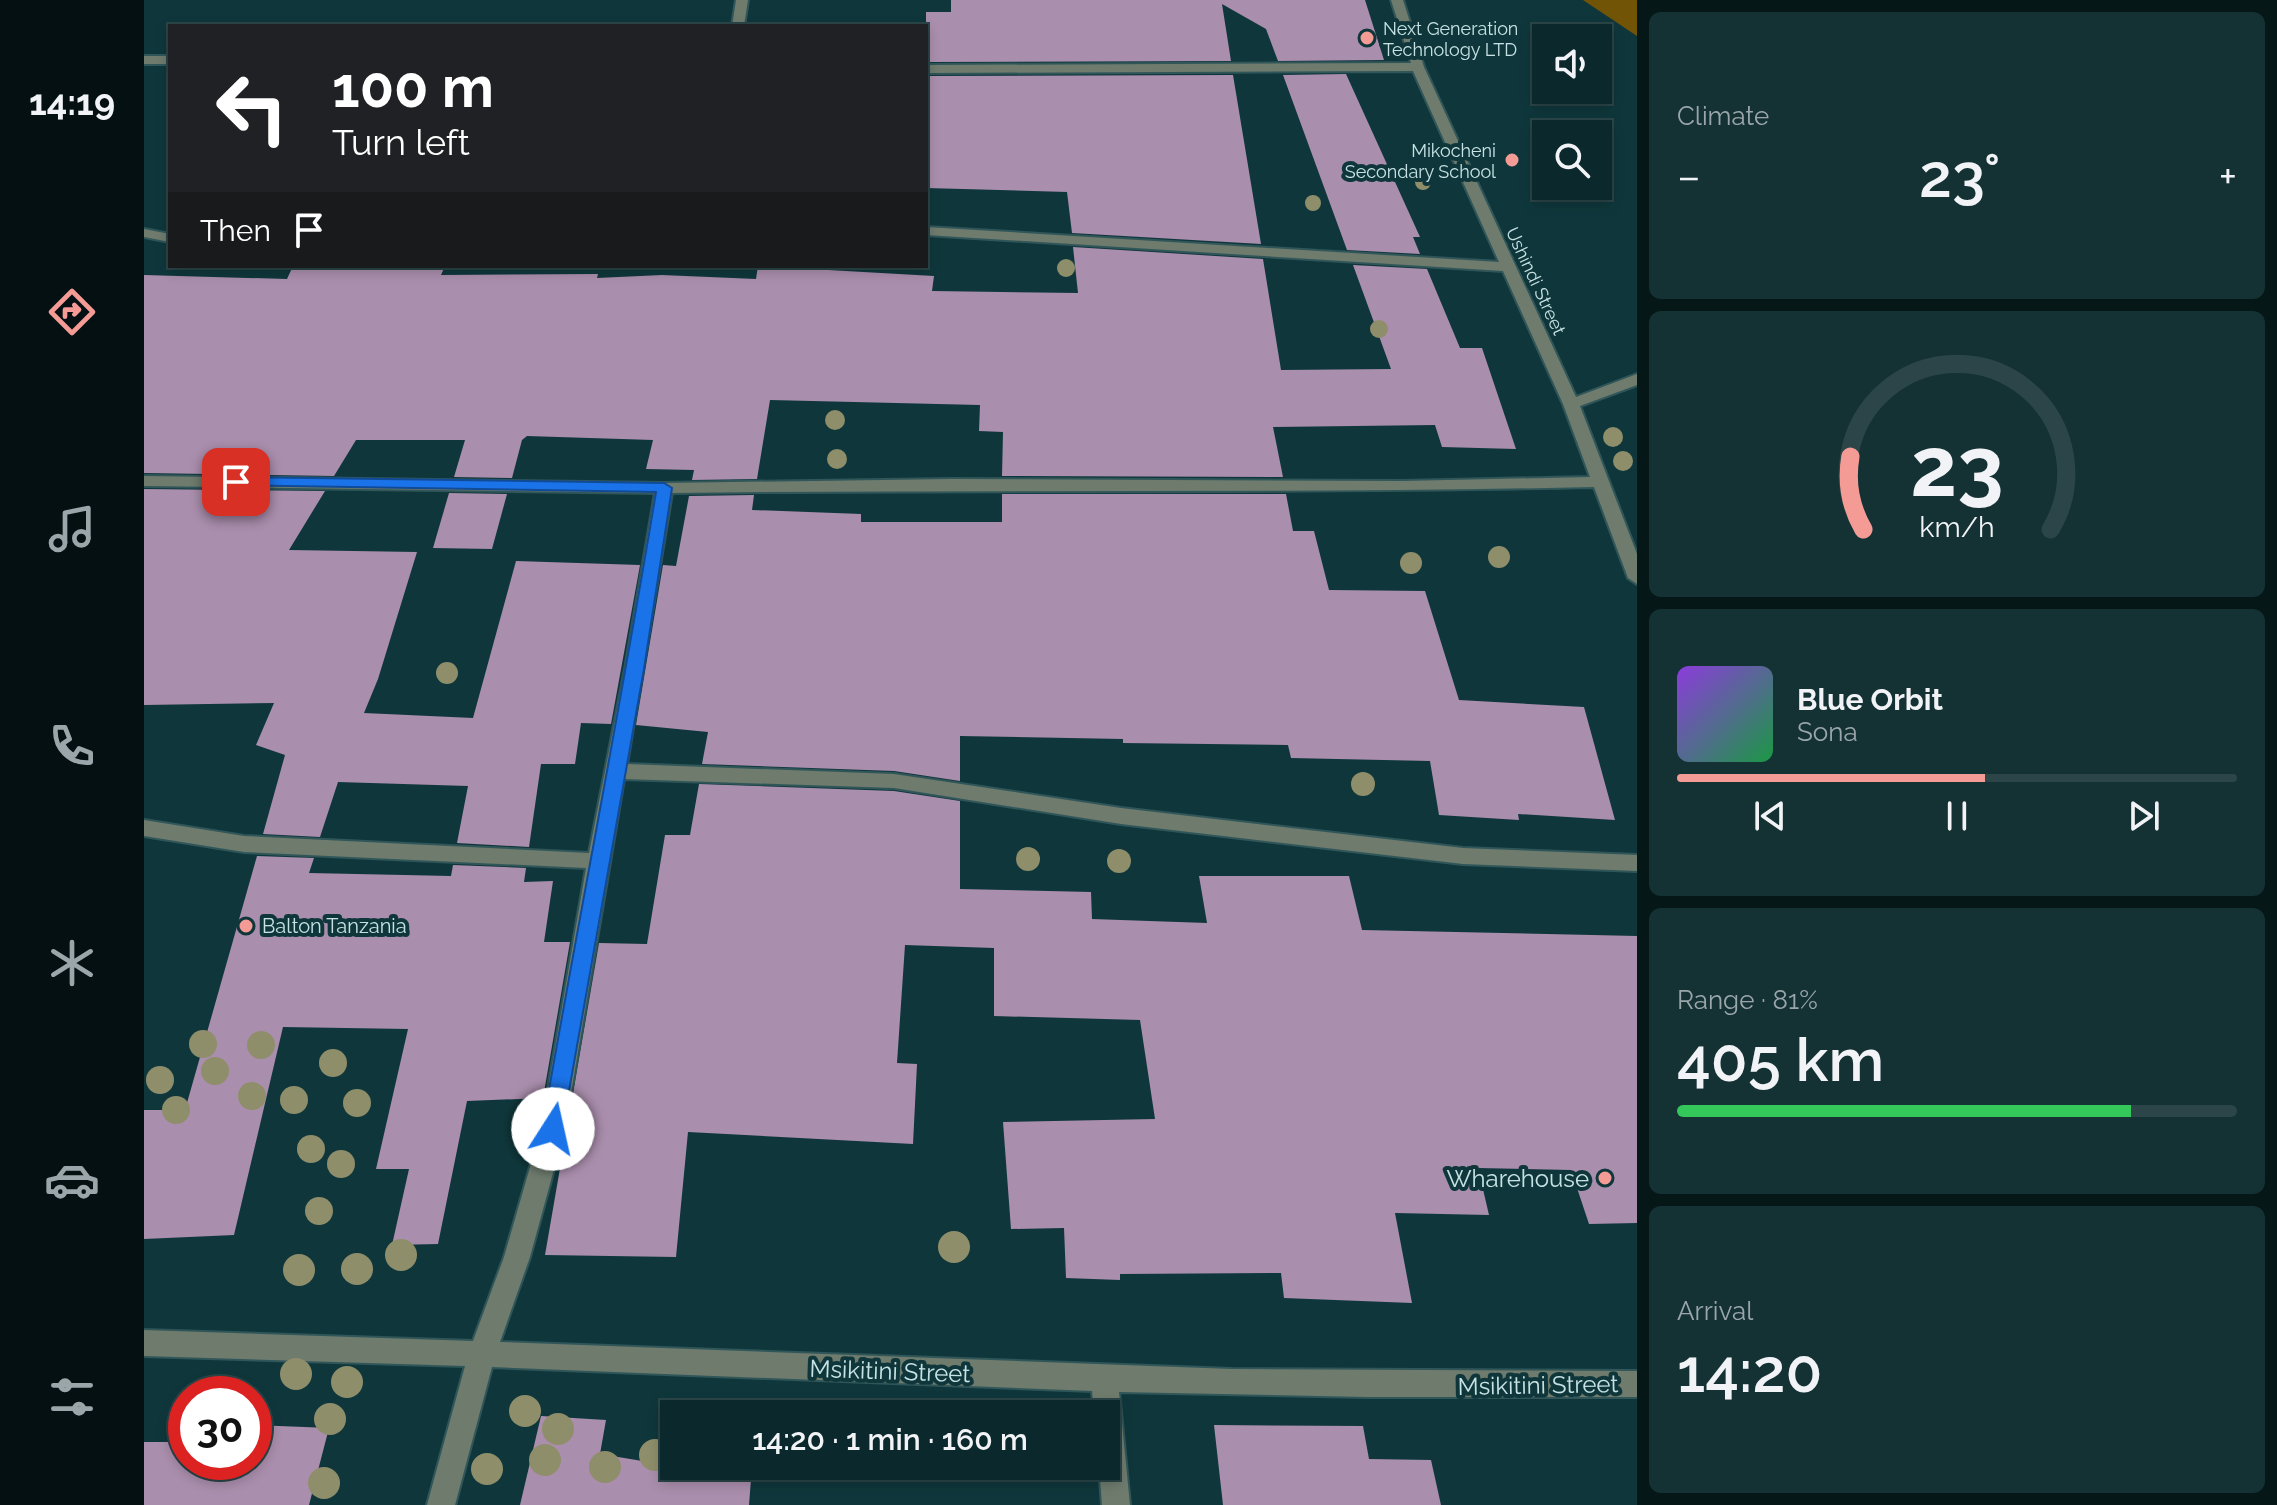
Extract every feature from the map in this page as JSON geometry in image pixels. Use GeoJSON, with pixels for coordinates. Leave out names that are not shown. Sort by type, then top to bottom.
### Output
{"type":"FeatureCollection","features":[{"type":"Feature","properties":{"kind":"street"},"geometry":{"type":"LineString","coordinates":[[738,24],[742,0]]}},
{"type":"Feature","properties":{"kind":"street","name":"Ushindi Street"},"geometry":{"type":"LineString","coordinates":[[1397,0],[1418,67],[1506,267],[1571,404],[1637,578]]}},
{"type":"Feature","properties":{"kind":"street"},"geometry":{"type":"LineString","coordinates":[[144,60],[168,60]]}},
{"type":"Feature","properties":{"kind":"street"},"geometry":{"type":"LineString","coordinates":[[928,69],[1418,67]]}},
{"type":"Feature","properties":{"kind":"street"},"geometry":{"type":"LineString","coordinates":[[928,231],[1506,267]]}},
{"type":"Feature","properties":{"kind":"street"},"geometry":{"type":"LineString","coordinates":[[144,233],[168,238]]}},
{"type":"Feature","properties":{"kind":"street"},"geometry":{"type":"LineString","coordinates":[[1571,404],[1637,379]]}},
{"type":"Feature","properties":{"kind":"street"},"geometry":{"type":"LineString","coordinates":[[144,481],[664,488],[951,484],[1403,486],[1600,482]]}},
{"type":"Feature","properties":{"kind":"street"},"geometry":{"type":"LineString","coordinates":[[441,1505],[482,1354],[517,1257],[553,1129],[664,488]]}},
{"type":"Feature","properties":{"kind":"street"},"geometry":{"type":"LineString","coordinates":[[617,771],[894,781],[1121,816],[1463,856],[1637,863]]}},
{"type":"Feature","properties":{"kind":"street"},"geometry":{"type":"LineString","coordinates":[[144,828],[244,844],[598,861]]}},
{"type":"Feature","properties":{"kind":"street","name":"Msikitini Street"},"geometry":{"type":"LineString","coordinates":[[144,1343],[1105,1381],[1453,1386],[1637,1384]]}},
{"type":"Feature","properties":{"kind":"street"},"geometry":{"type":"LineString","coordinates":[[1105,1381],[1116,1505]]}},
{"type":"Feature","properties":{"kind":"shaded area"},"geometry":{"type":"Polygon","coordinates":[[[1583,0],[1637,0],[1637,36],[1583,0]]]}},
{"type":"Feature","properties":{"kind":"building"},"geometry":{"type":"Polygon","coordinates":[[[951,0],[1365,0],[1384,60],[1278,61],[1266,29],[1222,4],[1231,61],[928,62],[926,12],[951,12],[951,0]]]}},
{"type":"Feature","properties":{"kind":"building"},"geometry":{"type":"Polygon","coordinates":[[[1346,74],[1420,237],[1413,237],[1420,254],[1347,250],[1283,75],[1346,74]]]}},
{"type":"Feature","properties":{"kind":"building"},"geometry":{"type":"Polygon","coordinates":[[[1233,75],[1261,244],[1072,233],[1067,192],[928,188],[928,76],[1233,75]]]}},
{"type":"Feature","properties":{"kind":"building"},"geometry":{"type":"Polygon","coordinates":[[[1073,247],[1263,259],[1281,370],[1391,369],[1353,265],[1427,269],[1460,348],[1482,348],[1516,449],[1442,447],[1435,425],[1273,427],[1283,477],[1002,476],[1003,432],[979,431],[980,405],[770,400],[757,479],[692,480],[694,470],[646,469],[653,440],[527,436],[522,440],[512,478],[454,477],[465,440],[356,440],[334,476],[144,473],[144,275],[287,279],[292,268],[444,268],[441,275],[598,274],[597,278],[662,275],[756,279],[758,268],[793,268],[934,276],[932,291],[1078,293],[1073,247]]]}},
{"type":"Feature","properties":{"kind":"building"},"geometry":{"type":"Polygon","coordinates":[[[144,489],[325,491],[289,550],[417,552],[378,679],[364,713],[473,718],[516,561],[640,565],[611,724],[581,723],[575,764],[541,764],[529,847],[457,843],[468,786],[338,782],[320,837],[263,834],[285,755],[256,745],[274,703],[144,705],[144,489]]]}},
{"type":"Feature","properties":{"kind":"building"},"geometry":{"type":"Polygon","coordinates":[[[449,493],[507,494],[492,549],[433,548],[449,493]]]}},
{"type":"Feature","properties":{"kind":"building"},"geometry":{"type":"Polygon","coordinates":[[[1002,494],[1286,494],[1293,531],[1314,531],[1329,590],[1425,591],[1459,700],[1584,707],[1615,820],[1518,814],[1519,820],[1439,815],[1430,761],[1291,758],[1288,745],[1123,743],[1123,739],[960,736],[960,781],[894,771],[702,764],[708,732],[636,725],[663,565],[676,566],[689,496],[754,495],[752,510],[861,514],[861,522],[1002,522],[1002,494]]]}},
{"type":"Feature","properties":{"kind":"building"},"geometry":{"type":"Polygon","coordinates":[[[699,784],[894,791],[960,801],[960,889],[1091,892],[1092,919],[1207,923],[1199,876],[1349,876],[1362,930],[1637,936],[1637,1223],[1589,1224],[1571,1170],[1478,1168],[1489,1215],[1395,1213],[1412,1303],[1284,1298],[1281,1273],[1120,1274],[1120,1280],[1066,1278],[1064,1228],[1011,1229],[1003,1122],[1155,1119],[1140,1020],[994,1016],[994,948],[905,945],[897,1063],[917,1064],[913,1144],[688,1132],[676,1257],[545,1255],[599,943],[647,944],[665,835],[690,835],[699,784]]]}},
{"type":"Feature","properties":{"kind":"building"},"geometry":{"type":"Polygon","coordinates":[[[257,856],[314,858],[309,873],[451,876],[453,865],[526,868],[524,882],[553,881],[544,942],[570,942],[543,1098],[467,1101],[438,1244],[392,1245],[409,1169],[376,1169],[408,1029],[283,1027],[234,1235],[144,1239],[144,1110],[185,1110],[257,856]]]}},
{"type":"Feature","properties":{"kind":"building"},"geometry":{"type":"Polygon","coordinates":[[[541,1416],[606,1420],[600,1454],[660,1464],[660,1480],[751,1480],[749,1505],[520,1505],[541,1416]]]}},
{"type":"Feature","properties":{"kind":"building"},"geometry":{"type":"Polygon","coordinates":[[[1214,1425],[1363,1426],[1369,1459],[1431,1460],[1441,1505],[1223,1505],[1214,1425]]]}},
{"type":"Feature","properties":{"kind":"building"},"geometry":{"type":"Polygon","coordinates":[[[272,1426],[329,1428],[309,1505],[144,1505],[144,1442],[168,1442],[168,1480],[272,1480],[272,1426]]]}},
{"type":"Feature","properties":{"kind":"place","name":"Next Generation Technology LTD"},"geometry":{"type":"Point","coordinates":[1367,38]}},
{"type":"Feature","properties":{"kind":"place","name":"Mikocheni Secondary School"},"geometry":{"type":"Point","coordinates":[1512,160]}},
{"type":"Feature","properties":{"kind":"place","name":"Balton Tanzania"},"geometry":{"type":"Point","coordinates":[246,926]}},
{"type":"Feature","properties":{"kind":"place","name":"Wharehouse"},"geometry":{"type":"Point","coordinates":[1605,1178]}},
{"type":"Feature","properties":{"kind":"route"},"geometry":{"type":"LineString","coordinates":[[236,482],[664,488],[553,1129]]}}]}
